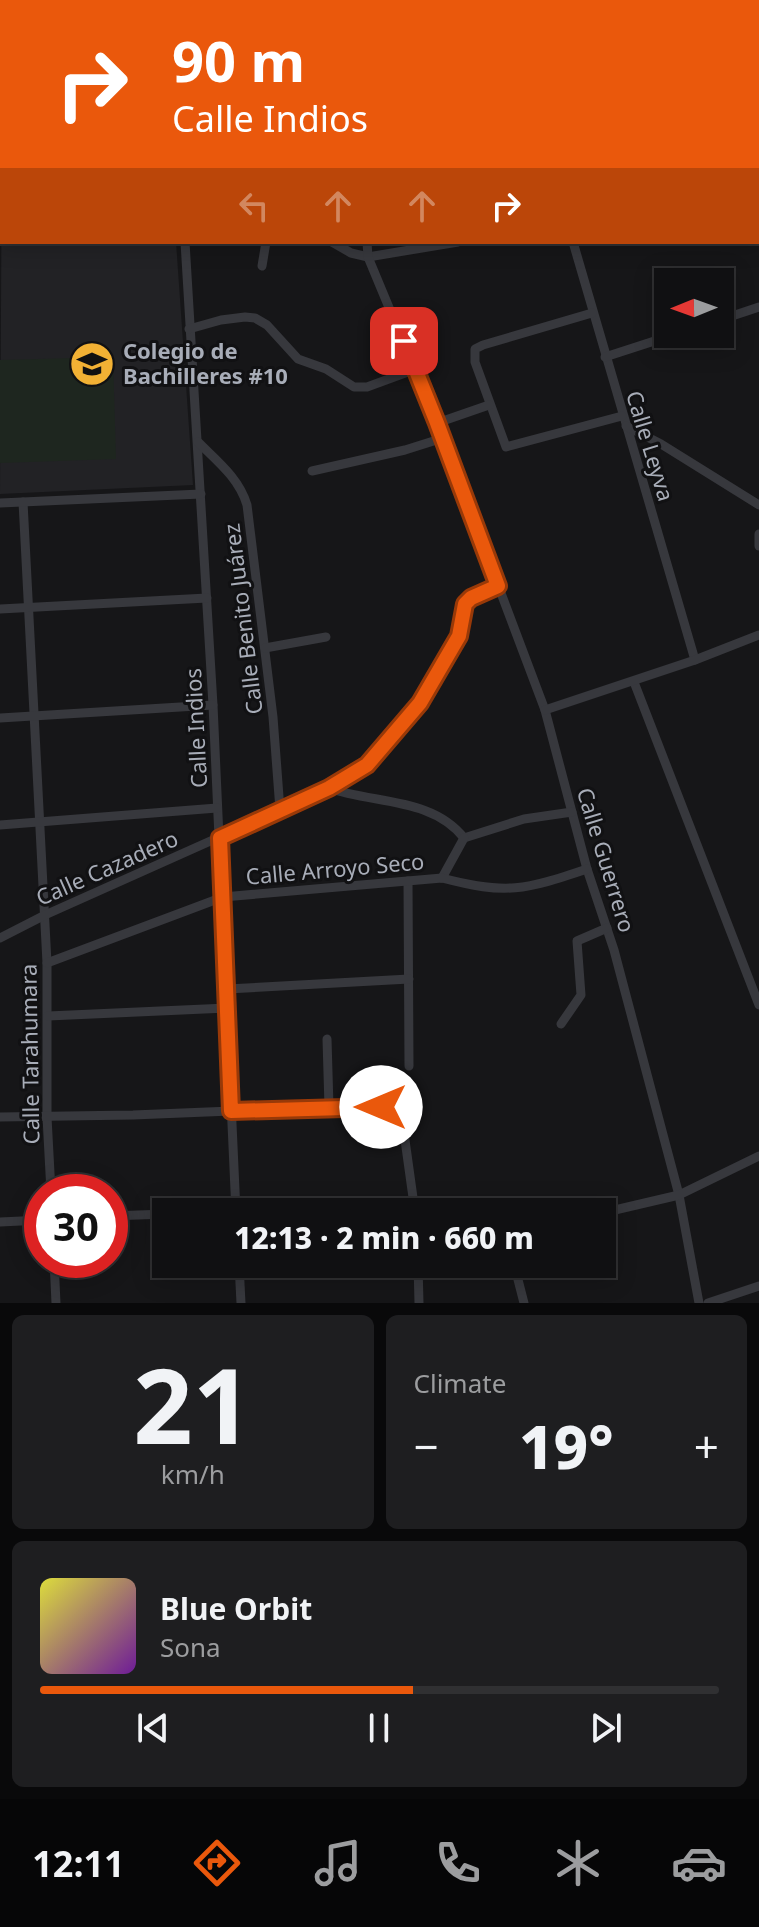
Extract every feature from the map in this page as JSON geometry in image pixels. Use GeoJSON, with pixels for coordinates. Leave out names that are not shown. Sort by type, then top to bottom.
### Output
{"type":"FeatureCollection","features":[{"type":"Feature","properties":{"kind":"street","name":"Calle Indios"},"geometry":{"type":"LineString","coordinates":[[185,244],[213,705],[235,1198]]}},
{"type":"Feature","properties":{"kind":"street"},"geometry":{"type":"LineString","coordinates":[[262,266],[266,244]]}},
{"type":"Feature","properties":{"kind":"street"},"geometry":{"type":"LineString","coordinates":[[335,244],[351,253],[368,257],[446,244]]}},
{"type":"Feature","properties":{"kind":"street","name":"Calle Guerrero"},"geometry":{"type":"LineString","coordinates":[[367,244],[368,257],[443,438],[545,710],[679,1195],[699,1303]]}},
{"type":"Feature","properties":{"kind":"street","name":"Calle Leyva"},"geometry":{"type":"LineString","coordinates":[[574,244],[695,660]]}},
{"type":"Feature","properties":{"kind":"street"},"geometry":{"type":"LineString","coordinates":[[734,315],[759,307]]}},
{"type":"Feature","properties":{"kind":"street"},"geometry":{"type":"LineString","coordinates":[[592,313],[475,349],[475,362],[502,441],[508,447],[624,421],[759,505]]}},
{"type":"Feature","properties":{"kind":"street"},"geometry":{"type":"LineString","coordinates":[[189,329],[221,320],[255,318],[267,325],[298,359],[326,369],[346,384],[358,388],[416,369]]}},
{"type":"Feature","properties":{"kind":"street"},"geometry":{"type":"LineString","coordinates":[[605,357],[654,341]]}},
{"type":"Feature","properties":{"kind":"street"},"geometry":{"type":"LineString","coordinates":[[437,423],[489,405]]}},
{"type":"Feature","properties":{"kind":"street"},"geometry":{"type":"LineString","coordinates":[[312,471],[443,438]]}},
{"type":"Feature","properties":{"kind":"street","name":"Calle Benito Juárez"},"geometry":{"type":"LineString","coordinates":[[197,442],[243,491],[251,525],[280,810]]}},
{"type":"Feature","properties":{"kind":"street"},"geometry":{"type":"LineString","coordinates":[[0,503],[201,494]]}},
{"type":"Feature","properties":{"kind":"street","name":"Calle Tarahumara"},"geometry":{"type":"LineString","coordinates":[[23,502],[47,963],[50,1174]]}},
{"type":"Feature","properties":{"kind":"street"},"geometry":{"type":"LineString","coordinates":[[759,534],[759,546]]}},
{"type":"Feature","properties":{"kind":"street","name":"Calle Cazadero"},"geometry":{"type":"LineString","coordinates":[[0,938],[329,788],[359,771],[378,754],[420,703],[456,641],[465,604],[498,586]]}},
{"type":"Feature","properties":{"kind":"street"},"geometry":{"type":"LineString","coordinates":[[0,609],[207,598]]}},
{"type":"Feature","properties":{"kind":"street"},"geometry":{"type":"LineString","coordinates":[[545,710],[634,682],[759,635]]}},
{"type":"Feature","properties":{"kind":"street"},"geometry":{"type":"LineString","coordinates":[[265,648],[326,637]]}},
{"type":"Feature","properties":{"kind":"street"},"geometry":{"type":"LineString","coordinates":[[634,682],[759,1005]]}},
{"type":"Feature","properties":{"kind":"street"},"geometry":{"type":"LineString","coordinates":[[0,718],[213,705]]}},
{"type":"Feature","properties":{"kind":"street"},"geometry":{"type":"LineString","coordinates":[[329,788],[403,803],[439,818],[464,838]]}},
{"type":"Feature","properties":{"kind":"street"},"geometry":{"type":"LineString","coordinates":[[0,825],[217,808]]}},
{"type":"Feature","properties":{"kind":"street"},"geometry":{"type":"LineString","coordinates":[[442,878],[464,838],[524,819],[572,812]]}},
{"type":"Feature","properties":{"kind":"street","name":"Calle Arroyo Seco"},"geometry":{"type":"LineString","coordinates":[[47,963],[223,897],[442,878],[476,887],[513,890],[587,869]]}},
{"type":"Feature","properties":{"kind":"street"},"geometry":{"type":"LineString","coordinates":[[408,881],[409,1066]]}},
{"type":"Feature","properties":{"kind":"street"},"geometry":{"type":"LineString","coordinates":[[0,928],[16,929]]}},
{"type":"Feature","properties":{"kind":"street"},"geometry":{"type":"LineString","coordinates":[[561,1024],[581,995],[577,941],[607,928]]}},
{"type":"Feature","properties":{"kind":"street"},"geometry":{"type":"LineString","coordinates":[[227,989],[409,979]]}},
{"type":"Feature","properties":{"kind":"street"},"geometry":{"type":"LineString","coordinates":[[48,1016],[227,1008]]}},
{"type":"Feature","properties":{"kind":"street"},"geometry":{"type":"LineString","coordinates":[[327,1039],[329,1107]]}},
{"type":"Feature","properties":{"kind":"street"},"geometry":{"type":"LineString","coordinates":[[0,1117],[329,1107],[393,1109],[405,1140],[413,1198]]}},
{"type":"Feature","properties":{"kind":"street"},"geometry":{"type":"LineString","coordinates":[[616,1210],[679,1195],[759,1156]]}},
{"type":"Feature","properties":{"kind":"street"},"geometry":{"type":"LineString","coordinates":[[128,1215],[152,1214]]}},
{"type":"Feature","properties":{"kind":"street"},"geometry":{"type":"LineString","coordinates":[[0,1222],[24,1221]]}},
{"type":"Feature","properties":{"kind":"street"},"geometry":{"type":"LineString","coordinates":[[55,1278],[56,1303]]}},
{"type":"Feature","properties":{"kind":"street"},"geometry":{"type":"LineString","coordinates":[[240,1278],[241,1303]]}},
{"type":"Feature","properties":{"kind":"street"},"geometry":{"type":"LineString","coordinates":[[418,1278],[419,1303]]}},
{"type":"Feature","properties":{"kind":"street"},"geometry":{"type":"LineString","coordinates":[[518,1278],[524,1303]]}},
{"type":"Feature","properties":{"kind":"street"},"geometry":{"type":"LineString","coordinates":[[708,1303],[759,1286]]}},
{"type":"Feature","properties":{"kind":"shaded area","name":"Colegio de Bachilleres #10"},"geometry":{"type":"Polygon","coordinates":[[[1,244],[176,244],[193,485],[0,494],[1,244]]]}},
{"type":"Feature","properties":{"kind":"shaded area"},"geometry":{"type":"Polygon","coordinates":[[[113,357],[116,459],[0,463],[0,360],[113,357]]]}},
{"type":"Feature","properties":{"kind":"place","name":"Colegio de Bachilleres #10"},"geometry":{"type":"Point","coordinates":[92,364]}},
{"type":"Feature","properties":{"kind":"route"},"geometry":{"type":"LineString","coordinates":[[381,1107],[231,1111],[220,838],[329,788],[367,765],[420,703],[459,636],[465,604],[498,586],[404,341]]}}]}
